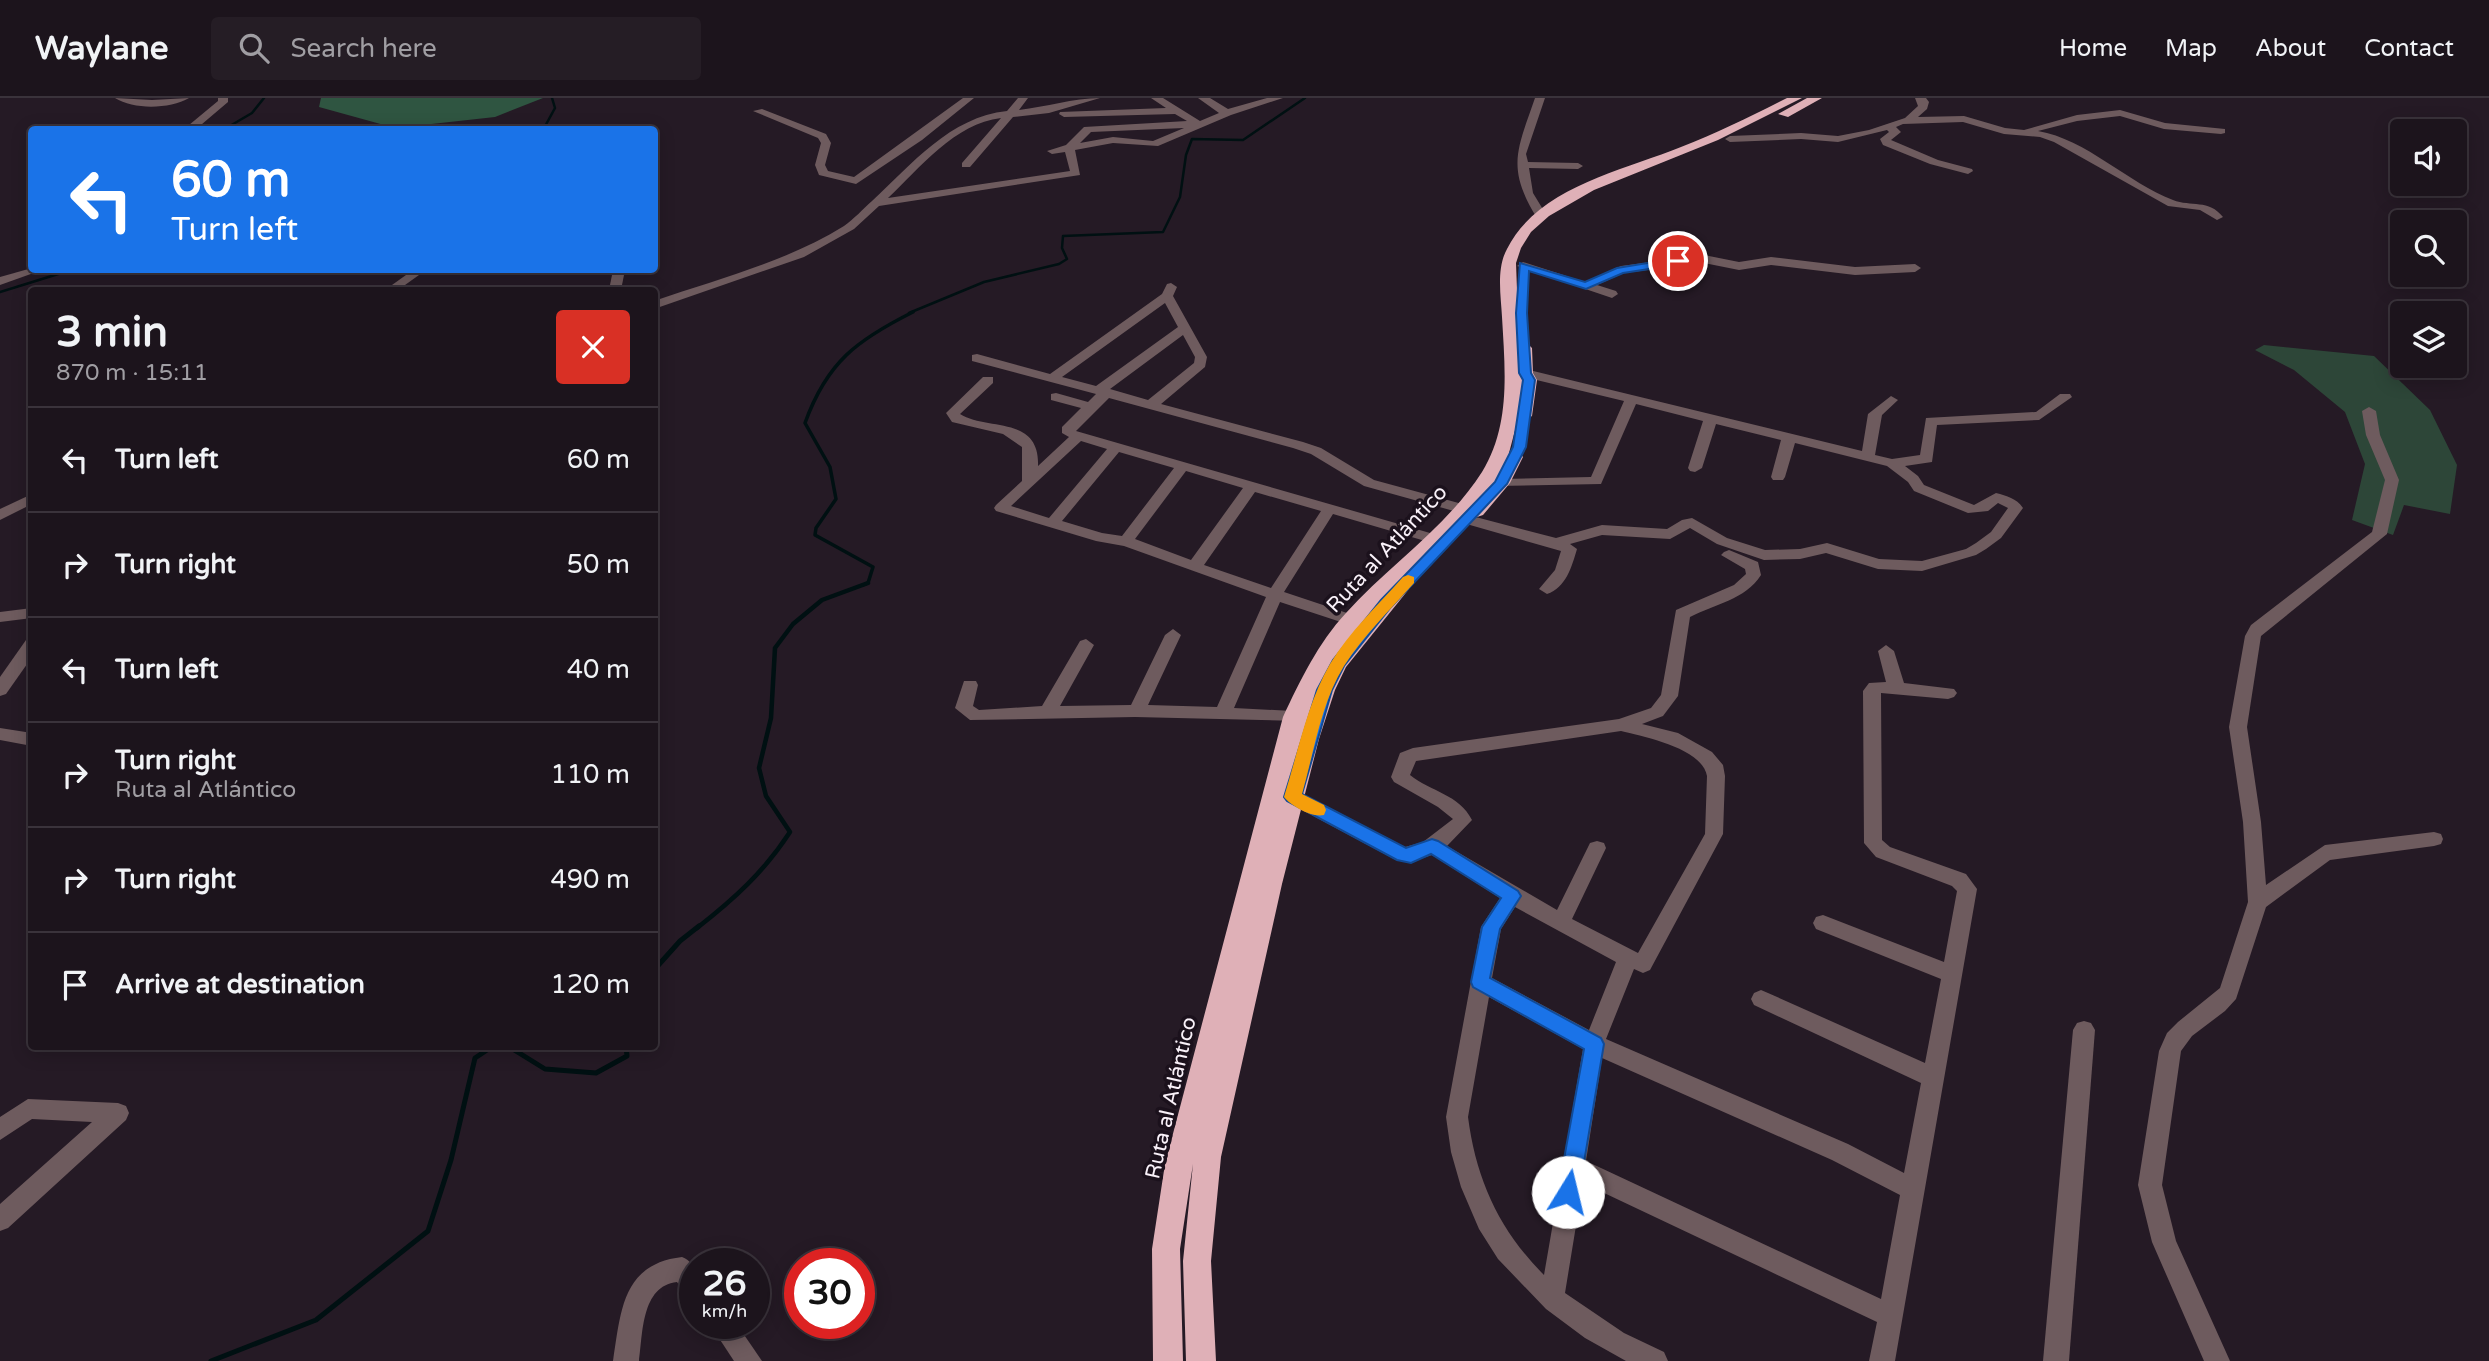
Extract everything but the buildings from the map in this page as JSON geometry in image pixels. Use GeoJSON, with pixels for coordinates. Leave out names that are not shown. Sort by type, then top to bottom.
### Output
{"type":"FeatureCollection","features":[{"type":"Feature","properties":{"kind":"highway","name":"Ruta al Atlántico"},"geometry":{"type":"LineString","coordinates":[[1201,1361],[1197,1261],[1208,1157],[1251,959],[1293,797],[1325,690],[1338,664],[1386,603],[1464,514],[1509,436],[1513,397],[1508,294],[1513,249],[1541,216],[1591,187],[1744,124],[1796,98]]}},
{"type":"Feature","properties":{"kind":"highway","name":"Ruta al Atlántico"},"geometry":{"type":"LineString","coordinates":[[1168,1361],[1166,1249],[1179,1164],[1293,717],[1312,678],[1350,620],[1432,538],[1501,484],[1520,447],[1529,380],[1525,373],[1523,266],[1531,245],[1544,229],[1569,209],[1625,182],[1730,139],[1816,98]]}},
{"type":"Feature","properties":{"kind":"street"},"geometry":{"type":"LineString","coordinates":[[120,98],[137,104],[159,104],[184,98]]}},
{"type":"Feature","properties":{"kind":"street"},"geometry":{"type":"LineString","coordinates":[[193,126],[223,102],[223,98]]}},
{"type":"Feature","properties":{"kind":"street"},"geometry":{"type":"LineString","coordinates":[[758,111],[822,136],[826,142],[820,165],[823,173],[856,181],[969,98]]}},
{"type":"Feature","properties":{"kind":"street"},"geometry":{"type":"LineString","coordinates":[[966,165],[1023,99],[1035,98]]}},
{"type":"Feature","properties":{"kind":"street"},"geometry":{"type":"LineString","coordinates":[[658,303],[800,255],[850,227],[944,139],[981,118],[1095,98]]}},
{"type":"Feature","properties":{"kind":"street"},"geometry":{"type":"LineString","coordinates":[[1156,98],[1198,124]]}},
{"type":"Feature","properties":{"kind":"street"},"geometry":{"type":"LineString","coordinates":[[1203,98],[1227,113]]}},
{"type":"Feature","properties":{"kind":"street"},"geometry":{"type":"LineString","coordinates":[[1052,151],[1113,141],[1154,144],[1227,113],[1263,100],[1278,98]]}},
{"type":"Feature","properties":{"kind":"street"},"geometry":{"type":"LineString","coordinates":[[1540,98],[1524,139],[1521,165],[1533,205],[1541,216]]}},
{"type":"Feature","properties":{"kind":"street"},"geometry":{"type":"LineString","coordinates":[[1909,120],[1923,107],[1924,102],[1920,98]]}},
{"type":"Feature","properties":{"kind":"street"},"geometry":{"type":"LineString","coordinates":[[1033,111],[1056,114],[1180,111]]}},
{"type":"Feature","properties":{"kind":"street"},"geometry":{"type":"LineString","coordinates":[[2023,132],[2077,118],[2120,113],[2164,126],[2221,131]]}},
{"type":"Feature","properties":{"kind":"street"},"geometry":{"type":"LineString","coordinates":[[1730,139],[1801,136],[1838,139],[1872,134],[1909,120],[1964,119],[2004,131],[2059,140],[2172,204],[2202,207],[2217,217]]}},
{"type":"Feature","properties":{"kind":"street"},"geometry":{"type":"LineString","coordinates":[[1069,148],[1088,129],[1198,124]]}},
{"type":"Feature","properties":{"kind":"street"},"geometry":{"type":"LineString","coordinates":[[1889,126],[1896,132],[1885,139],[1887,143],[1934,162],[1968,171]]}},
{"type":"Feature","properties":{"kind":"street"},"geometry":{"type":"LineString","coordinates":[[1113,141],[1120,127]]}},
{"type":"Feature","properties":{"kind":"street"},"geometry":{"type":"LineString","coordinates":[[918,138],[944,139]]}},
{"type":"Feature","properties":{"kind":"street"},"geometry":{"type":"LineString","coordinates":[[878,203],[1076,173],[1069,148]]}},
{"type":"Feature","properties":{"kind":"street"},"geometry":{"type":"LineString","coordinates":[[1521,165],[1578,166]]}},
{"type":"Feature","properties":{"kind":"street"},"geometry":{"type":"LineString","coordinates":[[1586,286],[1620,270],[1704,259],[1739,266],[1771,261],[1855,271],[1915,268]]}},
{"type":"Feature","properties":{"kind":"street"},"geometry":{"type":"LineString","coordinates":[[1523,266],[1612,294]]}},
{"type":"Feature","properties":{"kind":"street"},"geometry":{"type":"LineString","coordinates":[[0,281],[28,272]]}},
{"type":"Feature","properties":{"kind":"street"},"geometry":{"type":"LineString","coordinates":[[395,287],[416,273]]}},
{"type":"Feature","properties":{"kind":"street"},"geometry":{"type":"LineString","coordinates":[[1052,378],[1169,292],[1201,357],[1200,364],[1152,404]]}},
{"type":"Feature","properties":{"kind":"street"},"geometry":{"type":"LineString","coordinates":[[658,297],[677,297]]}},
{"type":"Feature","properties":{"kind":"street"},"geometry":{"type":"LineString","coordinates":[[1186,327],[1104,391],[1069,427],[1069,433],[1432,538]]}},
{"type":"Feature","properties":{"kind":"street"},"geometry":{"type":"LineString","coordinates":[[977,358],[1298,445],[1316,452],[1369,483],[1556,543],[1569,549],[1569,553],[1562,572],[1547,589]]}},
{"type":"Feature","properties":{"kind":"street"},"geometry":{"type":"LineString","coordinates":[[1525,373],[1892,463],[1927,458],[1931,421],[2039,416],[2065,397]]}},
{"type":"Feature","properties":{"kind":"street"},"geometry":{"type":"LineString","coordinates":[[988,380],[953,413],[957,419],[1013,432],[1025,439],[1031,449],[1029,481]]}},
{"type":"Feature","properties":{"kind":"street"},"geometry":{"type":"LineString","coordinates":[[1056,397],[1091,407]]}},
{"type":"Feature","properties":{"kind":"street"},"geometry":{"type":"LineString","coordinates":[[1501,484],[1596,481],[1632,399]]}},
{"type":"Feature","properties":{"kind":"street"},"geometry":{"type":"LineString","coordinates":[[1868,457],[1875,414],[1891,400]]}},
{"type":"Feature","properties":{"kind":"street"},"geometry":{"type":"LineString","coordinates":[[2217,1361],[2177,1277],[2155,1213],[2150,1185],[2170,1051],[2185,1029],[2218,1005],[2229,993],[2258,902],[2252,822],[2238,727],[2253,636],[2258,629],[2379,534],[2392,480],[2373,435],[2369,411]]}},
{"type":"Feature","properties":{"kind":"street"},"geometry":{"type":"LineString","coordinates":[[1695,468],[1711,418]]}},
{"type":"Feature","properties":{"kind":"street"},"geometry":{"type":"LineString","coordinates":[[1078,436],[1001,508],[1101,538],[1126,541],[1350,620]]}},
{"type":"Feature","properties":{"kind":"street"},"geometry":{"type":"LineString","coordinates":[[1778,477],[1789,438]]}},
{"type":"Feature","properties":{"kind":"street"},"geometry":{"type":"LineString","coordinates":[[1052,524],[1116,447]]}},
{"type":"Feature","properties":{"kind":"street"},"geometry":{"type":"LineString","coordinates":[[1556,543],[1602,530],[1670,534],[1692,523],[1722,541],[1764,555],[1800,554],[1827,548],[1878,564],[1922,566],[1971,552],[1981,546],[1996,534],[2016,509],[2011,502],[1996,498],[1983,508],[1973,510],[1963,507],[1919,488],[1913,479],[1892,463]]}},
{"type":"Feature","properties":{"kind":"street"},"geometry":{"type":"LineString","coordinates":[[1126,541],[1183,466]]}},
{"type":"Feature","properties":{"kind":"street"},"geometry":{"type":"LineString","coordinates":[[1194,567],[1252,486]]}},
{"type":"Feature","properties":{"kind":"street"},"geometry":{"type":"LineString","coordinates":[[0,515],[28,500]]}},
{"type":"Feature","properties":{"kind":"street"},"geometry":{"type":"LineString","coordinates":[[1223,714],[1275,594],[1329,508]]}},
{"type":"Feature","properties":{"kind":"street"},"geometry":{"type":"LineString","coordinates":[[1293,797],[1403,855],[1411,856],[1461,824],[1462,814],[1400,777],[1406,758],[1423,752],[1621,725],[1657,712],[1669,695],[1682,614],[1754,580],[1753,566],[1727,554],[1722,541]]}},
{"type":"Feature","properties":{"kind":"street"},"geometry":{"type":"LineString","coordinates":[[0,617],[28,614]]}},
{"type":"Feature","properties":{"kind":"street"},"geometry":{"type":"LineString","coordinates":[[1136,710],[1173,635]]}},
{"type":"Feature","properties":{"kind":"street"},"geometry":{"type":"LineString","coordinates":[[1048,711],[1086,645]]}},
{"type":"Feature","properties":{"kind":"street"},"geometry":{"type":"LineString","coordinates":[[0,690],[28,650]]}},
{"type":"Feature","properties":{"kind":"street"},"geometry":{"type":"LineString","coordinates":[[1886,651],[1897,689]]}},
{"type":"Feature","properties":{"kind":"street"},"geometry":{"type":"LineString","coordinates":[[970,685],[964,708],[976,716],[1048,711],[1136,710],[1293,717]]}},
{"type":"Feature","properties":{"kind":"street"},"geometry":{"type":"LineString","coordinates":[[1882,1361],[1967,889],[1965,884],[1883,852],[1873,843],[1872,691],[1875,687],[1948,693]]}},
{"type":"Feature","properties":{"kind":"street"},"geometry":{"type":"LineString","coordinates":[[1432,845],[1512,896],[1640,964],[1646,961],[1714,834],[1716,776],[1714,765],[1691,748],[1653,732],[1621,725]]}},
{"type":"Feature","properties":{"kind":"street"},"geometry":{"type":"LineString","coordinates":[[0,734],[28,739]]}},
{"type":"Feature","properties":{"kind":"street"},"geometry":{"type":"LineString","coordinates":[[2258,902],[2325,853],[2434,839]]}},
{"type":"Feature","properties":{"kind":"street"},"geometry":{"type":"LineString","coordinates":[[1561,922],[1597,848]]}},
{"type":"Feature","properties":{"kind":"street"},"geometry":{"type":"LineString","coordinates":[[1512,896],[1491,927],[1457,1117],[1459,1145],[1497,1236],[1507,1252],[1552,1298],[1606,1338],[1655,1361]]}},
{"type":"Feature","properties":{"kind":"street"},"geometry":{"type":"LineString","coordinates":[[1823,923],[1952,974]]}},
{"type":"Feature","properties":{"kind":"street"},"geometry":{"type":"LineString","coordinates":[[1552,1298],[1594,1044],[1628,958]]}},
{"type":"Feature","properties":{"kind":"street"},"geometry":{"type":"LineString","coordinates":[[1480,982],[1594,1044],[1818,1142],[1913,1189]]}},
{"type":"Feature","properties":{"kind":"street"},"geometry":{"type":"LineString","coordinates":[[1761,999],[1932,1077]]}},
{"type":"Feature","properties":{"kind":"street"},"geometry":{"type":"LineString","coordinates":[[2056,1361],[2084,1030]]}},
{"type":"Feature","properties":{"kind":"street"},"geometry":{"type":"LineString","coordinates":[[0,1130],[28,1109],[118,1113],[0,1220]]}},
{"type":"Feature","properties":{"kind":"street"},"geometry":{"type":"LineString","coordinates":[[1572,1166],[1890,1316]]}},
{"type":"Feature","properties":{"kind":"street"},"geometry":{"type":"LineString","coordinates":[[626,1361],[639,1296],[650,1277],[667,1269],[679,1269]]}},
{"type":"Feature","properties":{"kind":"street"},"geometry":{"type":"LineString","coordinates":[[733,1339],[749,1361]]}},
{"type":"Feature","properties":{"kind":"green space"},"geometry":{"type":"Polygon","coordinates":[[[321,98],[543,98],[495,117],[413,126],[388,126],[319,107],[321,98]]]}},
{"type":"Feature","properties":{"kind":"green space"},"geometry":{"type":"Polygon","coordinates":[[[2264,345],[2374,356],[2390,371],[2390,378],[2397,378],[2430,410],[2457,465],[2450,514],[2404,505],[2393,535],[2352,520],[2365,464],[2345,412],[2294,370],[2255,350],[2264,345]]]}},
{"type":"Feature","properties":{"kind":"waterway"},"geometry":{"type":"LineString","coordinates":[[230,126],[252,113],[264,98]]}},
{"type":"Feature","properties":{"kind":"waterway"},"geometry":{"type":"LineString","coordinates":[[545,126],[555,108],[552,98]]}},
{"type":"Feature","properties":{"kind":"waterway"},"geometry":{"type":"LineString","coordinates":[[909,313],[984,282],[1059,264],[1067,259],[1062,248],[1063,236],[1163,232],[1180,197],[1186,155],[1192,139],[1243,140],[1305,98]]}},
{"type":"Feature","properties":{"kind":"waterway"},"geometry":{"type":"LineString","coordinates":[[0,292],[61,273]]}},
{"type":"Feature","properties":{"kind":"waterway"},"geometry":{"type":"LineString","coordinates":[[868,583],[873,567],[815,535],[816,528],[836,499],[830,467],[805,423],[823,384],[846,355],[860,343],[913,312]]}},
{"type":"Feature","properties":{"kind":"waterway"},"geometry":{"type":"LineString","coordinates":[[697,928],[748,884],[790,832],[766,796],[759,768],[771,718],[775,648],[793,624],[822,600],[868,583]]}},
{"type":"Feature","properties":{"kind":"waterway"},"geometry":{"type":"LineString","coordinates":[[863,585],[868,583]]}},
{"type":"Feature","properties":{"kind":"waterway"},"geometry":{"type":"LineString","coordinates":[[658,966],[680,941],[699,926]]}},
{"type":"Feature","properties":{"kind":"waterway"},"geometry":{"type":"LineString","coordinates":[[211,1361],[316,1320],[428,1231],[451,1160],[475,1058],[487,1050]]}},
{"type":"Feature","properties":{"kind":"waterway"},"geometry":{"type":"LineString","coordinates":[[514,1050],[545,1069],[596,1073],[627,1056],[626,1050]]}},
{"type":"Feature","properties":{"kind":"slow traffic"},"geometry":{"type":"LineString","coordinates":[[1318,810],[1293,797],[1308,739],[1325,690],[1338,664],[1354,642],[1408,580]]}},
{"type":"Feature","properties":{"kind":"route"},"geometry":{"type":"LineString","coordinates":[[1568,1192],[1594,1044],[1480,982],[1491,927],[1512,896],[1432,845],[1411,856],[1403,855],[1293,797],[1308,739],[1325,690],[1338,664],[1386,603],[1501,484],[1520,447],[1529,380],[1525,373],[1523,266],[1586,286],[1620,270],[1678,261]]}}]}
